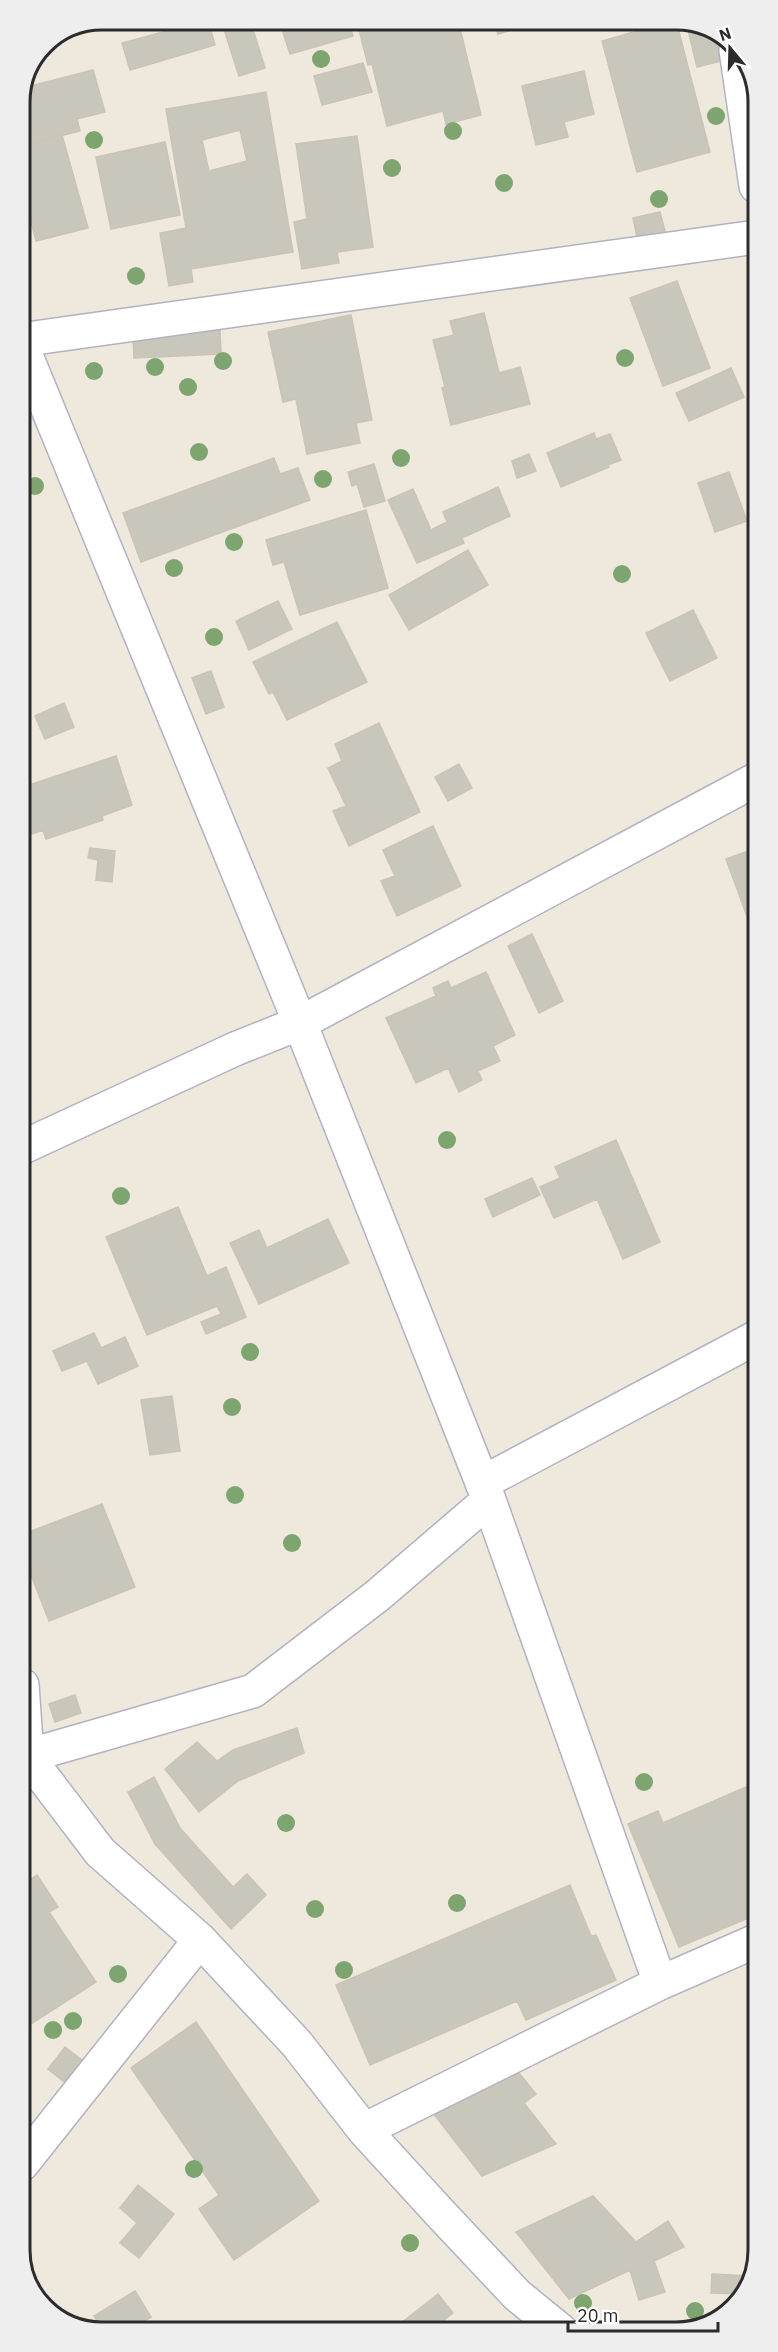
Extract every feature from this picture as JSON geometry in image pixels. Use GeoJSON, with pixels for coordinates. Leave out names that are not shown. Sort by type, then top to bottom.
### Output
{"type":"FeatureCollection","features":[{"type":"Feature","properties":{"kind":"street"},"geometry":{"type":"LineString","coordinates":[[738,66],[748,132]]}},
{"type":"Feature","properties":{"kind":"street"},"geometry":{"type":"LineString","coordinates":[[30,340],[748,238]]}},
{"type":"Feature","properties":{"kind":"street"},"geometry":{"type":"LineString","coordinates":[[30,365],[300,1023],[486,1491],[660,1983]]}},
{"type":"Feature","properties":{"kind":"street"},"geometry":{"type":"LineString","coordinates":[[30,1144],[235,1049],[300,1023],[748,784]]}},
{"type":"Feature","properties":{"kind":"street"},"geometry":{"type":"LineString","coordinates":[[30,1753],[253,1691],[377,1596],[486,1491],[748,1342]]}},
{"type":"Feature","properties":{"kind":"street"},"geometry":{"type":"LineString","coordinates":[[30,1763],[100,1852],[200,1940],[297,2044],[364,2130],[517,2295],[550,2322]]}},
{"type":"Feature","properties":{"kind":"street"},"geometry":{"type":"LineString","coordinates":[[30,2154],[200,1940]]}},
{"type":"Feature","properties":{"kind":"street"},"geometry":{"type":"LineString","coordinates":[[364,2130],[660,1983],[748,1944]]}},
{"type":"Feature","properties":{"kind":"building"},"geometry":{"type":"Polygon","coordinates":[[[171,30],[211,30],[215,45],[130,70],[122,43],[171,30]]]}},
{"type":"Feature","properties":{"kind":"building"},"geometry":{"type":"Polygon","coordinates":[[[224,30],[253,30],[265,68],[239,76],[224,30]]]}},
{"type":"Feature","properties":{"kind":"building"},"geometry":{"type":"Polygon","coordinates":[[[282,30],[351,30],[353,36],[290,54],[282,30]]]}},
{"type":"Feature","properties":{"kind":"building"},"geometry":{"type":"Polygon","coordinates":[[[359,30],[460,30],[481,115],[446,124],[443,111],[387,126],[372,64],[368,65],[359,30]]]}},
{"type":"Feature","properties":{"kind":"building"},"geometry":{"type":"Polygon","coordinates":[[[497,30],[512,30],[498,34],[497,30]]]}},
{"type":"Feature","properties":{"kind":"building"},"geometry":{"type":"Polygon","coordinates":[[[641,30],[679,30],[710,152],[637,172],[602,41],[641,30]]]}},
{"type":"Feature","properties":{"kind":"building"},"geometry":{"type":"Polygon","coordinates":[[[688,31],[704,35],[716,43],[721,61],[697,67],[688,31]]]}},
{"type":"Feature","properties":{"kind":"building"},"geometry":{"type":"Polygon","coordinates":[[[363,63],[372,92],[322,105],[314,76],[363,63]]]}},
{"type":"Feature","properties":{"kind":"building"},"geometry":{"type":"Polygon","coordinates":[[[93,70],[105,112],[77,119],[80,131],[30,144],[32,86],[93,70]]]}},
{"type":"Feature","properties":{"kind":"building"},"geometry":{"type":"Polygon","coordinates":[[[584,71],[594,114],[564,122],[568,137],[536,145],[522,86],[584,71]]]}},
{"type":"Feature","properties":{"kind":"building"},"geometry":{"type":"Polygon","coordinates":[[[266,92],[293,252],[191,269],[193,282],[169,286],[160,233],[186,228],[166,109],[266,92]],[[240,130],[202,140],[209,171],[247,161],[240,130]]]}},
{"type":"Feature","properties":{"kind":"building"},"geometry":{"type":"Polygon","coordinates":[[[62,135],[88,228],[36,241],[30,217],[30,143],[62,135]]]}},
{"type":"Feature","properties":{"kind":"building"},"geometry":{"type":"Polygon","coordinates":[[[357,136],[373,247],[337,252],[339,263],[302,269],[294,222],[307,219],[296,144],[357,136]]]}},
{"type":"Feature","properties":{"kind":"building"},"geometry":{"type":"Polygon","coordinates":[[[165,142],[180,215],[111,229],[96,157],[165,142]]]}},
{"type":"Feature","properties":{"kind":"building"},"geometry":{"type":"Polygon","coordinates":[[[660,212],[666,235],[638,242],[633,218],[660,212]]]}},
{"type":"Feature","properties":{"kind":"building"},"geometry":{"type":"Polygon","coordinates":[[[677,281],[710,368],[663,386],[630,298],[677,281]]]}},
{"type":"Feature","properties":{"kind":"building"},"geometry":{"type":"Polygon","coordinates":[[[484,313],[499,373],[520,367],[530,404],[451,425],[442,388],[445,387],[433,340],[454,335],[450,321],[484,313]]]}},
{"type":"Feature","properties":{"kind":"building"},"geometry":{"type":"Polygon","coordinates":[[[351,315],[372,420],[356,423],[360,443],[307,454],[296,399],[283,402],[268,332],[351,315]]]}},
{"type":"Feature","properties":{"kind":"building"},"geometry":{"type":"Polygon","coordinates":[[[220,330],[221,354],[134,358],[133,334],[220,330]]]}},
{"type":"Feature","properties":{"kind":"building"},"geometry":{"type":"Polygon","coordinates":[[[731,368],[744,397],[689,421],[676,393],[731,368]]]}},
{"type":"Feature","properties":{"kind":"building"},"geometry":{"type":"Polygon","coordinates":[[[594,433],[596,439],[610,434],[621,460],[561,487],[547,453],[594,433]]]}},
{"type":"Feature","properties":{"kind":"building"},"geometry":{"type":"Polygon","coordinates":[[[529,454],[536,471],[517,478],[512,461],[529,454]]]}},
{"type":"Feature","properties":{"kind":"building"},"geometry":{"type":"Polygon","coordinates":[[[274,458],[280,474],[298,468],[310,500],[141,562],[123,513],[274,458]]]}},
{"type":"Feature","properties":{"kind":"building"},"geometry":{"type":"Polygon","coordinates":[[[374,464],[385,501],[364,507],[357,484],[352,486],[348,472],[374,464]]]}},
{"type":"Feature","properties":{"kind":"building"},"geometry":{"type":"Polygon","coordinates":[[[729,472],[747,521],[715,532],[698,483],[729,472]]]}},
{"type":"Feature","properties":{"kind":"building"},"geometry":{"type":"Polygon","coordinates":[[[498,487],[510,516],[462,538],[464,543],[417,563],[388,500],[413,489],[431,530],[447,522],[443,512],[498,487]]]}},
{"type":"Feature","properties":{"kind":"building"},"geometry":{"type":"Polygon","coordinates":[[[366,510],[388,588],[300,615],[284,562],[273,565],[266,540],[366,510]]]}},
{"type":"Feature","properties":{"kind":"building"},"geometry":{"type":"Polygon","coordinates":[[[468,550],[488,585],[409,630],[389,595],[468,550]]]}},
{"type":"Feature","properties":{"kind":"building"},"geometry":{"type":"Polygon","coordinates":[[[278,601],[292,629],[249,650],[236,621],[278,601]]]}},
{"type":"Feature","properties":{"kind":"building"},"geometry":{"type":"Polygon","coordinates":[[[693,610],[717,658],[670,681],[646,633],[693,610]]]}},
{"type":"Feature","properties":{"kind":"building"},"geometry":{"type":"Polygon","coordinates":[[[337,622],[367,682],[287,720],[273,692],[269,694],[253,662],[337,622]]]}},
{"type":"Feature","properties":{"kind":"building"},"geometry":{"type":"Polygon","coordinates":[[[211,671],[224,707],[206,714],[192,678],[211,671]]]}},
{"type":"Feature","properties":{"kind":"building"},"geometry":{"type":"Polygon","coordinates":[[[64,703],[74,727],[45,739],[35,716],[64,703]]]}},
{"type":"Feature","properties":{"kind":"building"},"geometry":{"type":"Polygon","coordinates":[[[379,723],[420,812],[349,846],[333,811],[346,806],[328,768],[342,761],[335,744],[379,723]]]}},
{"type":"Feature","properties":{"kind":"building"},"geometry":{"type":"Polygon","coordinates":[[[116,756],[132,805],[102,816],[103,820],[46,839],[43,830],[30,835],[30,785],[116,756]]]}},
{"type":"Feature","properties":{"kind":"building"},"geometry":{"type":"Polygon","coordinates":[[[459,764],[472,788],[448,801],[435,777],[459,764]]]}},
{"type":"Feature","properties":{"kind":"building"},"geometry":{"type":"Polygon","coordinates":[[[433,826],[461,886],[397,916],[381,881],[395,876],[383,850],[433,826]]]}},
{"type":"Feature","properties":{"kind":"building"},"geometry":{"type":"Polygon","coordinates":[[[90,848],[115,851],[112,882],[96,880],[98,860],[88,858],[90,848]]]}},
{"type":"Feature","properties":{"kind":"building"},"geometry":{"type":"Polygon","coordinates":[[[748,851],[748,919],[726,859],[748,851]]]}},
{"type":"Feature","properties":{"kind":"building"},"geometry":{"type":"Polygon","coordinates":[[[532,934],[563,1001],[539,1013],[508,946],[532,934]]]}},
{"type":"Feature","properties":{"kind":"building"},"geometry":{"type":"Polygon","coordinates":[[[486,972],[515,1035],[493,1046],[500,1061],[478,1071],[482,1080],[459,1092],[448,1068],[416,1083],[386,1018],[436,996],[433,988],[448,981],[451,988],[486,972]]]}},
{"type":"Feature","properties":{"kind":"building"},"geometry":{"type":"Polygon","coordinates":[[[616,1140],[660,1242],[623,1259],[597,1199],[554,1218],[540,1187],[560,1178],[555,1167],[616,1140]]]}},
{"type":"Feature","properties":{"kind":"building"},"geometry":{"type":"Polygon","coordinates":[[[532,1178],[540,1195],[493,1217],[485,1199],[532,1178]]]}},
{"type":"Feature","properties":{"kind":"building"},"geometry":{"type":"Polygon","coordinates":[[[178,1207],[207,1276],[226,1267],[246,1317],[206,1334],[201,1322],[221,1314],[217,1306],[147,1335],[106,1237],[178,1207]]]}},
{"type":"Feature","properties":{"kind":"building"},"geometry":{"type":"Polygon","coordinates":[[[328,1219],[349,1263],[259,1304],[230,1243],[259,1230],[267,1248],[328,1219]]]}},
{"type":"Feature","properties":{"kind":"building"},"geometry":{"type":"Polygon","coordinates":[[[94,1333],[101,1348],[125,1337],[138,1366],[98,1384],[87,1361],[62,1371],[53,1351],[94,1333]]]}},
{"type":"Feature","properties":{"kind":"building"},"geometry":{"type":"Polygon","coordinates":[[[172,1396],[180,1451],[150,1455],[141,1400],[172,1396]]]}},
{"type":"Feature","properties":{"kind":"building"},"geometry":{"type":"Polygon","coordinates":[[[102,1504],[135,1587],[49,1621],[30,1572],[30,1532],[102,1504]]]}},
{"type":"Feature","properties":{"kind":"building"},"geometry":{"type":"Polygon","coordinates":[[[75,1695],[81,1713],[55,1722],[49,1704],[75,1695]]]}},
{"type":"Feature","properties":{"kind":"building"},"geometry":{"type":"Polygon","coordinates":[[[297,1728],[304,1753],[238,1781],[199,1812],[165,1769],[197,1742],[217,1761],[233,1750],[297,1728]]]}},
{"type":"Feature","properties":{"kind":"building"},"geometry":{"type":"Polygon","coordinates":[[[154,1777],[180,1828],[233,1887],[247,1874],[266,1895],[231,1929],[155,1844],[128,1792],[154,1777]]]}},
{"type":"Feature","properties":{"kind":"building"},"geometry":{"type":"Polygon","coordinates":[[[748,1786],[748,1918],[679,1947],[628,1824],[658,1811],[663,1823],[748,1786]]]}},
{"type":"Feature","properties":{"kind":"building"},"geometry":{"type":"Polygon","coordinates":[[[37,1875],[58,1907],[49,1912],[96,1982],[31,2024],[30,2022],[30,1880],[37,1875]]]}},
{"type":"Feature","properties":{"kind":"building"},"geometry":{"type":"Polygon","coordinates":[[[570,1885],[591,1936],[596,1935],[616,1980],[526,2020],[517,2001],[370,2065],[336,1985],[570,1885]]]}},
{"type":"Feature","properties":{"kind":"building"},"geometry":{"type":"Polygon","coordinates":[[[196,2022],[319,2201],[234,2260],[199,2209],[219,2195],[131,2068],[196,2022]]]}},
{"type":"Feature","properties":{"kind":"building"},"geometry":{"type":"Polygon","coordinates":[[[65,2047],[86,2063],[68,2085],[48,2069],[65,2047]]]}},
{"type":"Feature","properties":{"kind":"building"},"geometry":{"type":"Polygon","coordinates":[[[519,2073],[536,2094],[524,2103],[556,2144],[482,2176],[433,2113],[505,2077],[507,2080],[519,2073]]]}},
{"type":"Feature","properties":{"kind":"building"},"geometry":{"type":"Polygon","coordinates":[[[138,2185],[174,2214],[139,2258],[120,2243],[137,2223],[120,2208],[138,2185]]]}},
{"type":"Feature","properties":{"kind":"building"},"geometry":{"type":"Polygon","coordinates":[[[593,2196],[636,2242],[668,2221],[684,2247],[654,2261],[665,2292],[639,2300],[630,2270],[569,2299],[516,2232],[593,2196]]]}},
{"type":"Feature","properties":{"kind":"building"},"geometry":{"type":"Polygon","coordinates":[[[712,2274],[743,2276],[733,2294],[711,2293],[712,2274]]]}},
{"type":"Feature","properties":{"kind":"building"},"geometry":{"type":"Polygon","coordinates":[[[135,2291],[151,2317],[143,2322],[98,2322],[94,2316],[135,2291]]]}},
{"type":"Feature","properties":{"kind":"building"},"geometry":{"type":"Polygon","coordinates":[[[438,2294],[453,2313],[442,2322],[402,2322],[438,2294]]]}}]}
